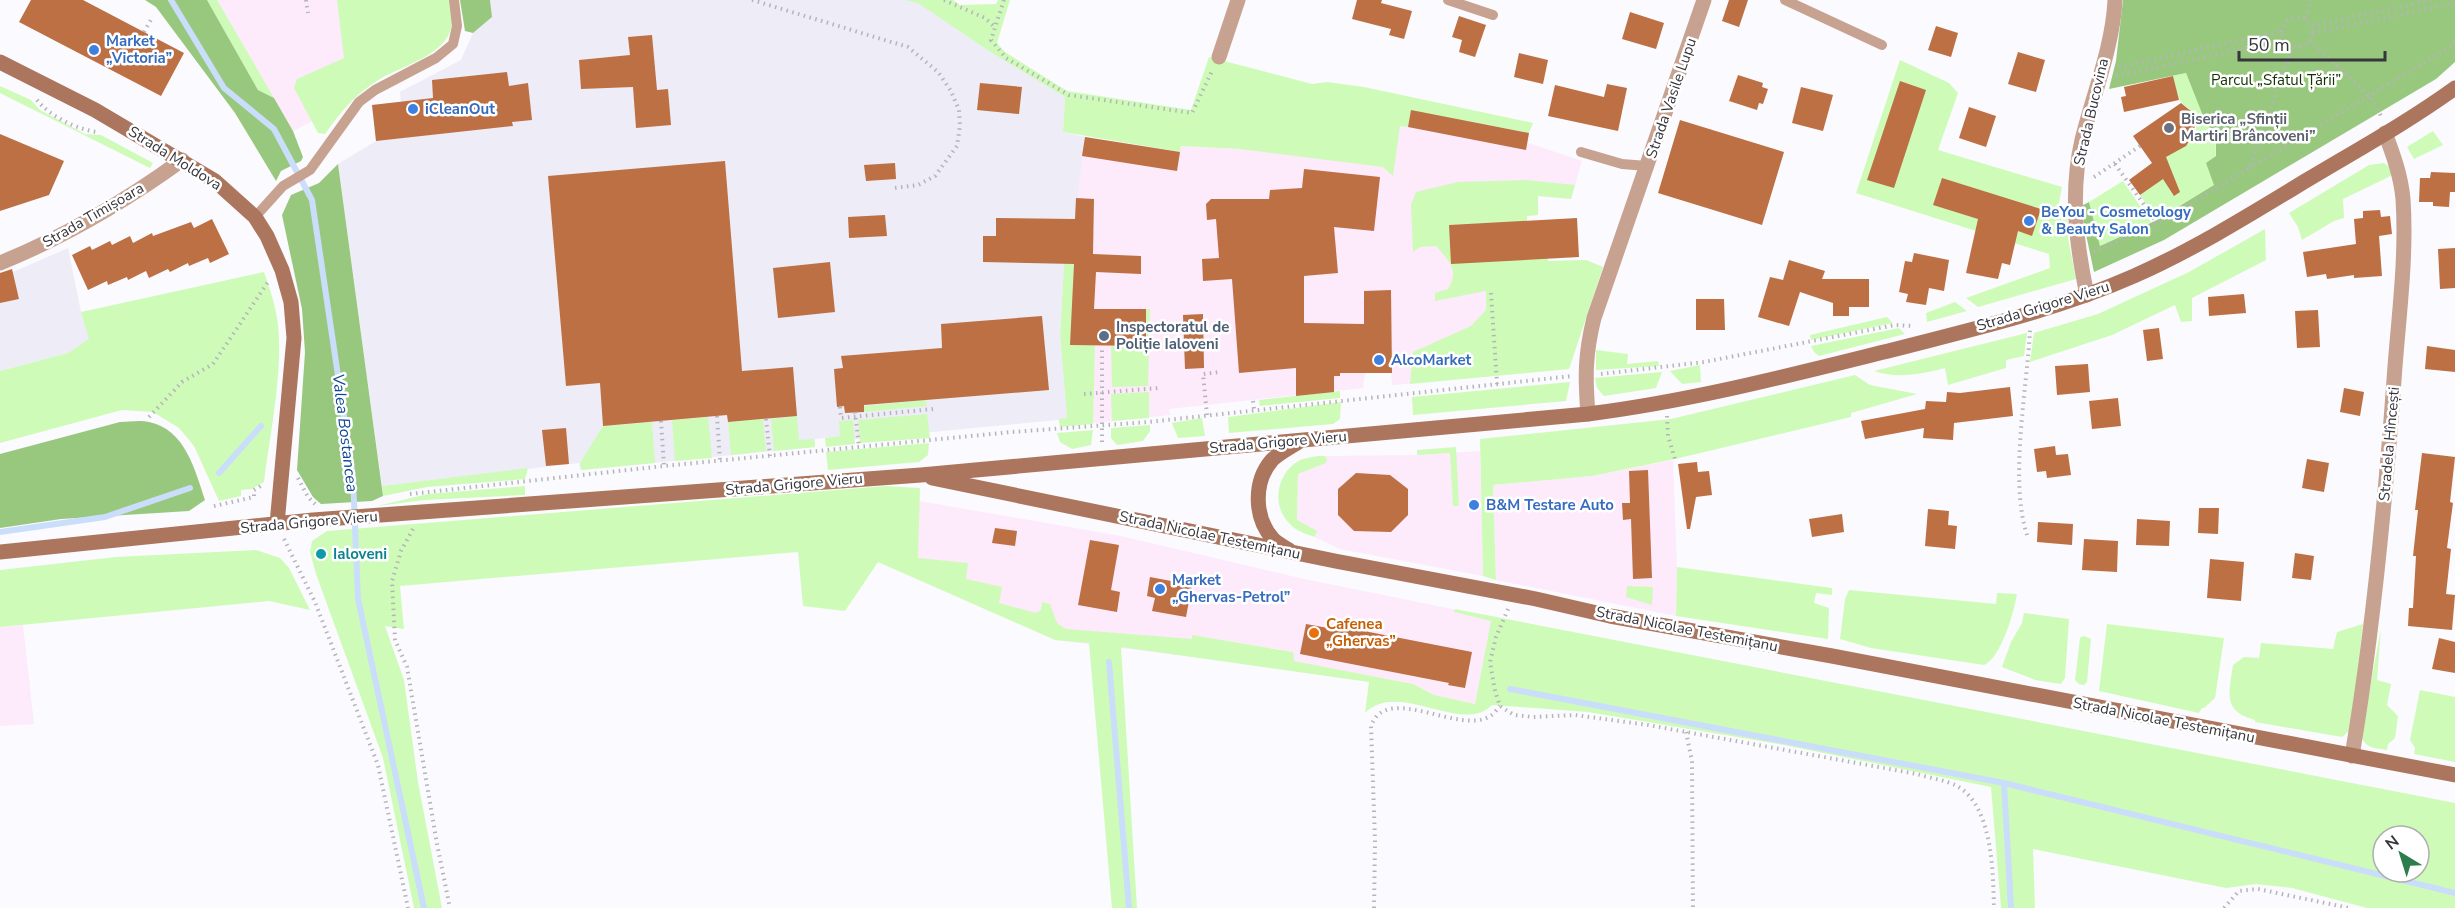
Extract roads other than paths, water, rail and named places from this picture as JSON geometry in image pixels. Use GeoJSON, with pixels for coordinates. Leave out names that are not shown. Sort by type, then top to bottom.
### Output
{"type":"FeatureCollection","features":[{"type":"Feature","properties":{"kind":"main road","name":"Strada Moldova"},"geometry":{"type":"LineString","coordinates":[[0,62],[95,110],[182,160],[214,181],[255,217],[267,236],[280,263],[291,302],[294,338],[277,524]]}},
{"type":"Feature","properties":{"kind":"main road","name":"Strada Grigore Vieru"},"geometry":{"type":"LineString","coordinates":[[0,552],[277,524],[316,514],[377,516],[921,475],[1588,414],[1666,403],[1761,383],[2031,312],[2086,295],[2135,276],[2224,230],[2453,91]]}},
{"type":"Feature","properties":{"kind":"main road"},"geometry":{"type":"LineString","coordinates":[[1291,552],[1274,539],[1262,521],[1258,500],[1261,479],[1272,460],[1300,441]]}},
{"type":"Feature","properties":{"kind":"main road","name":"Strada Nicolae Testemițanu"},"geometry":{"type":"LineString","coordinates":[[921,475],[1610,616],[2455,775]]}},
{"type":"Feature","properties":{"kind":"street"},"geometry":{"type":"LineString","coordinates":[[1219,57],[1238,0]]}},
{"type":"Feature","properties":{"kind":"street","name":"Strada Vasile Lupu"},"geometry":{"type":"LineString","coordinates":[[1647,166],[1704,0]]}},
{"type":"Feature","properties":{"kind":"street","name":"Strada Bucovina"},"geometry":{"type":"LineString","coordinates":[[2086,295],[2075,234],[2075,188],[2081,142],[2109,39],[2115,0]]}},
{"type":"Feature","properties":{"kind":"street","name":"Stradela Hîncești"},"geometry":{"type":"LineString","coordinates":[[2352,756],[2373,619],[2388,464],[2403,240],[2403,198],[2385,133]]}},
{"type":"Feature","properties":{"kind":"street","name":"Strada Timișoara"},"geometry":{"type":"LineString","coordinates":[[0,262],[27,252],[72,228],[182,160]]}},
{"type":"Feature","properties":{"kind":"street"},"geometry":{"type":"LineString","coordinates":[[1588,414],[1585,375],[1587,349],[1594,318],[1647,166]]}},
{"type":"Feature","properties":{"kind":"lane"},"geometry":{"type":"LineString","coordinates":[[255,217],[288,183],[310,170],[359,102],[375,90],[436,58],[453,45],[457,26],[453,0]]}},
{"type":"Feature","properties":{"kind":"lane"},"geometry":{"type":"LineString","coordinates":[[1448,0],[1493,15]]}},
{"type":"Feature","properties":{"kind":"lane"},"geometry":{"type":"LineString","coordinates":[[1785,0],[1882,45]]}},
{"type":"Feature","properties":{"kind":"lane","name":"Strada Vasile Lupu"},"geometry":{"type":"LineString","coordinates":[[1581,152],[1622,164],[1647,166]]}},
{"type":"Feature","properties":{"kind":"waterway","name":"Valea Bostancea"},"geometry":{"type":"LineString","coordinates":[[171,0],[224,88],[274,129],[312,200],[353,477],[358,599],[424,908]]}},
{"type":"Feature","properties":{"kind":"waterway"},"geometry":{"type":"LineString","coordinates":[[219,473],[261,426]]}},
{"type":"Feature","properties":{"kind":"waterway"},"geometry":{"type":"LineString","coordinates":[[0,532],[105,517],[190,488]]}},
{"type":"Feature","properties":{"kind":"waterway"},"geometry":{"type":"LineString","coordinates":[[1109,662],[1129,908]]}},
{"type":"Feature","properties":{"kind":"waterway"},"geometry":{"type":"LineString","coordinates":[[1510,689],[2004,783],[2455,893]]}},
{"type":"Feature","properties":{"kind":"waterway"},"geometry":{"type":"LineString","coordinates":[[2004,783],[2011,908]]}},
{"type":"Feature","properties":{"kind":"place","name":"Market „Victoria”"},"geometry":{"type":"Point","coordinates":[94,50]}},
{"type":"Feature","properties":{"kind":"place","name":"iCleanOut"},"geometry":{"type":"Point","coordinates":[413,109]}},
{"type":"Feature","properties":{"kind":"place","name":"Biserica „Sfinții Martiri Brâncoveni”"},"geometry":{"type":"Point","coordinates":[2169,128]}},
{"type":"Feature","properties":{"kind":"place","name":"BeYou - Cosmetology & Beauty Salon"},"geometry":{"type":"Point","coordinates":[2029,221]}},
{"type":"Feature","properties":{"kind":"place","name":"Inspectoratul de Poliție Ialoveni"},"geometry":{"type":"Point","coordinates":[1104,336]}},
{"type":"Feature","properties":{"kind":"place","name":"AlcoMarket"},"geometry":{"type":"Point","coordinates":[1379,360]}},
{"type":"Feature","properties":{"kind":"place","name":"B&M Testare Auto"},"geometry":{"type":"Point","coordinates":[1474,505]}},
{"type":"Feature","properties":{"kind":"place","name":"Ialoveni"},"geometry":{"type":"Point","coordinates":[321,554]}},
{"type":"Feature","properties":{"kind":"place","name":"Market „Ghervas-Petrol”"},"geometry":{"type":"Point","coordinates":[1160,589]}},
{"type":"Feature","properties":{"kind":"place","name":"Cafenea „Ghervas”"},"geometry":{"type":"Point","coordinates":[1314,633]}},
{"type":"Feature","properties":{"kind":"park label","name":"Parcul „Sfatul Țării”"},"geometry":{"type":"Point","coordinates":[2276,80]}}]}
